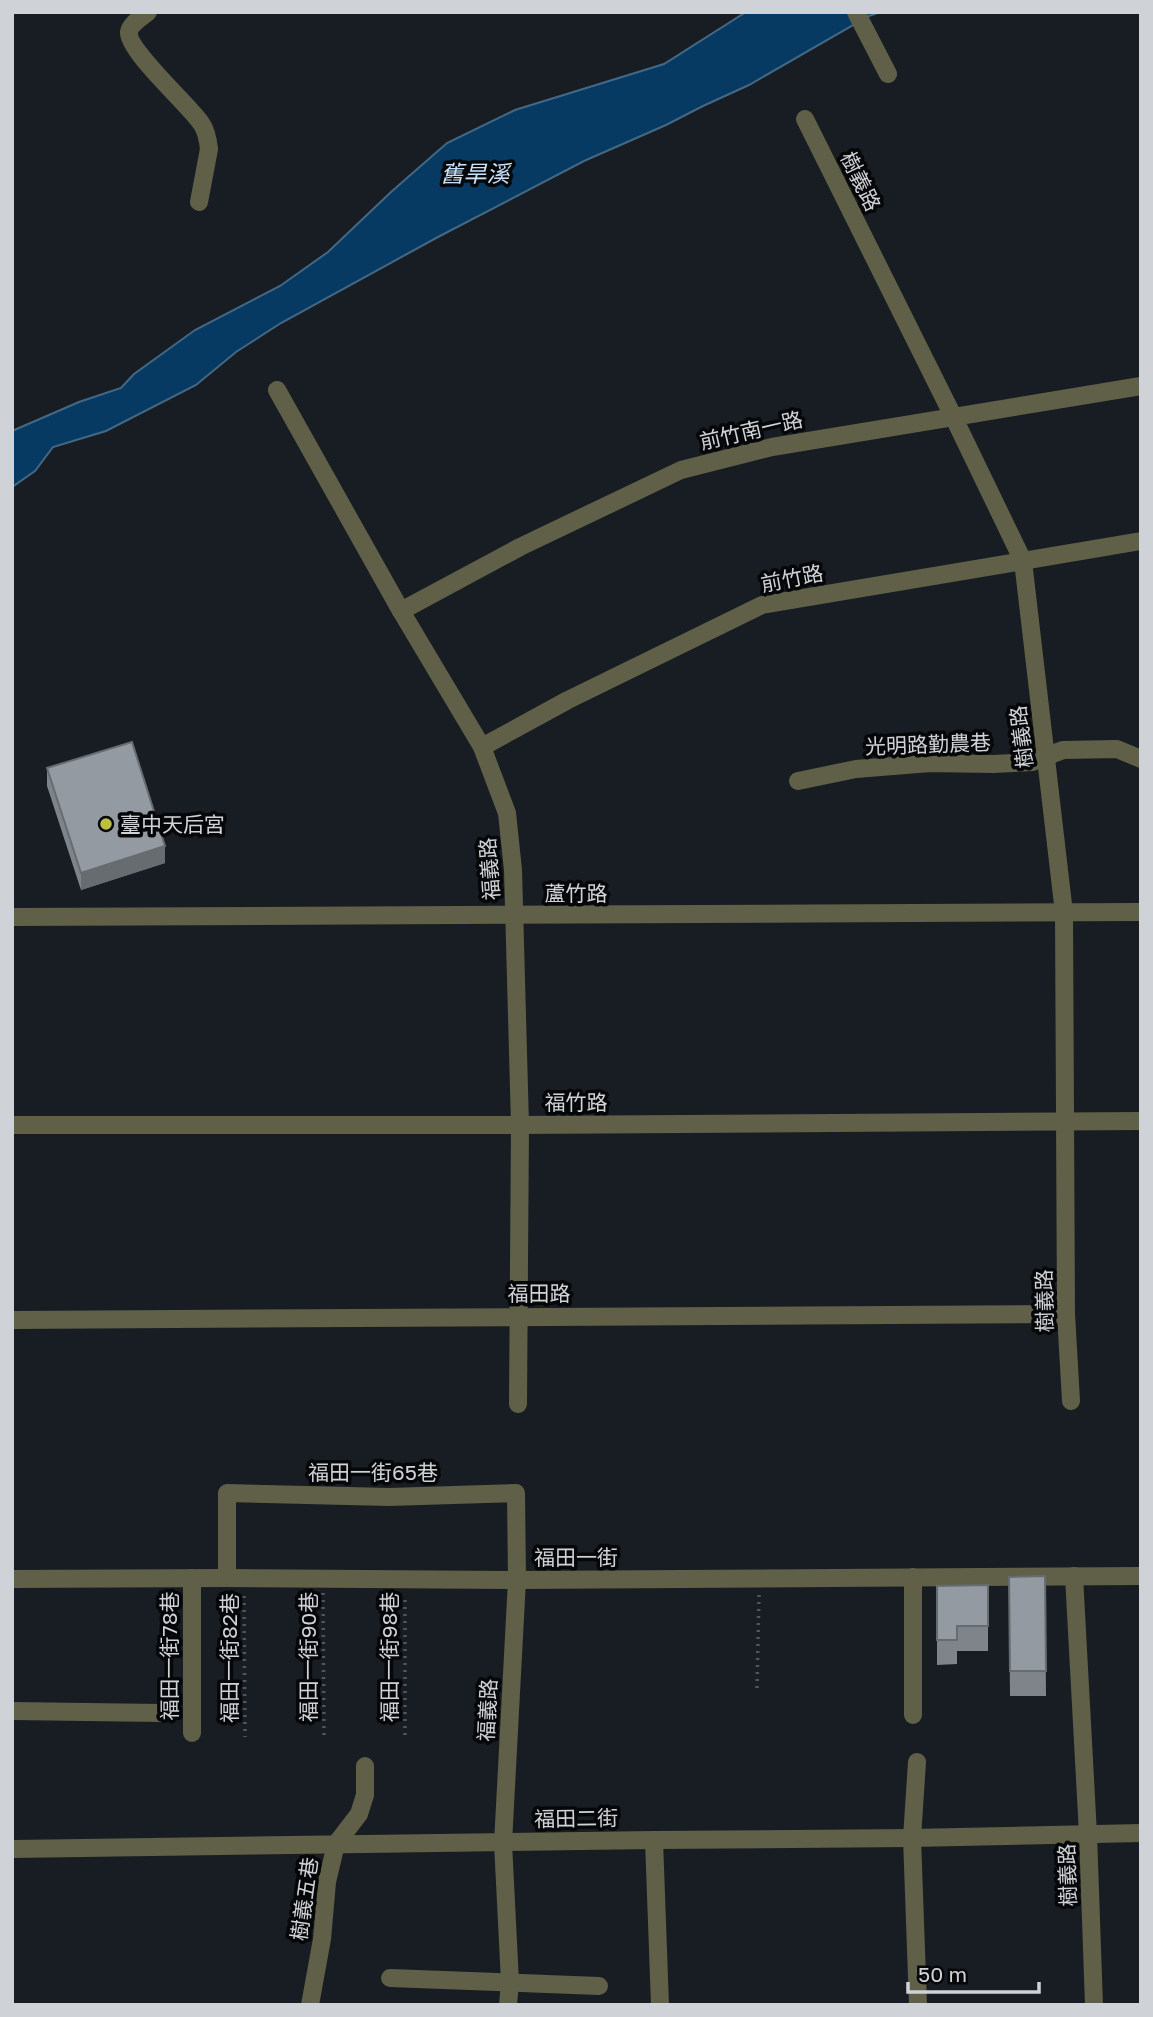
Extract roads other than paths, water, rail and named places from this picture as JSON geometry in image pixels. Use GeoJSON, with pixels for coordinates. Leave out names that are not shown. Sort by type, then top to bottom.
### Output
{"type":"FeatureCollection","features":[{"type":"Feature","properties":{"kind":"street"},"geometry":{"type":"LineString","coordinates":[[148,12],[132,26],[130,39],[141,56],[200,121],[209,149],[199,202]]}},
{"type":"Feature","properties":{"kind":"street"},"geometry":{"type":"LineString","coordinates":[[856,12],[888,74]]}},
{"type":"Feature","properties":{"kind":"street","name":"樹義路"},"geometry":{"type":"LineString","coordinates":[[805,119],[1023,561],[1064,913],[1066,1314],[1071,1402]]}},
{"type":"Feature","properties":{"kind":"street","name":"前竹南一路"},"geometry":{"type":"LineString","coordinates":[[401,611],[520,547],[681,470],[772,447],[1141,386]]}},
{"type":"Feature","properties":{"kind":"street","name":"福義路"},"geometry":{"type":"LineString","coordinates":[[276,390],[401,611],[482,747],[507,813],[515,916],[520,1125],[517,1404]]}},
{"type":"Feature","properties":{"kind":"street","name":"前竹路"},"geometry":{"type":"LineString","coordinates":[[482,747],[568,700],[762,605],[1141,541]]}},
{"type":"Feature","properties":{"kind":"street","name":"光明路勤農巷"},"geometry":{"type":"LineString","coordinates":[[798,781],[856,769],[930,762],[1032,762],[1063,750],[1117,749],[1141,759]]}},
{"type":"Feature","properties":{"kind":"street","name":"蘆竹路"},"geometry":{"type":"LineString","coordinates":[[12,917],[1141,912]]}},
{"type":"Feature","properties":{"kind":"street","name":"福竹路"},"geometry":{"type":"LineString","coordinates":[[12,1125],[1141,1121]]}},
{"type":"Feature","properties":{"kind":"street","name":"福田路"},"geometry":{"type":"LineString","coordinates":[[12,1320],[1066,1314]]}},
{"type":"Feature","properties":{"kind":"street","name":"福田一街65巷"},"geometry":{"type":"LineString","coordinates":[[235,1578],[227,1493],[389,1497],[516,1493],[517,1580]]}},
{"type":"Feature","properties":{"kind":"street","name":"樹義路"},"geometry":{"type":"LineString","coordinates":[[1074,1576],[1094,2005]]}},
{"type":"Feature","properties":{"kind":"street","name":"福田一街"},"geometry":{"type":"LineString","coordinates":[[12,1578],[517,1580],[1141,1576]]}},
{"type":"Feature","properties":{"kind":"street"},"geometry":{"type":"LineString","coordinates":[[913,1577],[913,1715]]}},
{"type":"Feature","properties":{"kind":"street","name":"福田一街78巷"},"geometry":{"type":"LineString","coordinates":[[192,1578],[192,1733]]}},
{"type":"Feature","properties":{"kind":"street","name":"福義路"},"geometry":{"type":"LineString","coordinates":[[508,2005],[510,1982],[503,1843],[517,1580]]}},
{"type":"Feature","properties":{"kind":"street"},"geometry":{"type":"LineString","coordinates":[[12,1711],[161,1713]]}},
{"type":"Feature","properties":{"kind":"street"},"geometry":{"type":"LineString","coordinates":[[917,1762],[912,1838],[918,2005]]}},
{"type":"Feature","properties":{"kind":"street","name":"樹義五巷"},"geometry":{"type":"LineString","coordinates":[[310,2005],[322,1939],[327,1882],[336,1844],[359,1814],[365,1795],[365,1766]]}},
{"type":"Feature","properties":{"kind":"street","name":"福田二街"},"geometry":{"type":"LineString","coordinates":[[12,1849],[1141,1833]]}},
{"type":"Feature","properties":{"kind":"street"},"geometry":{"type":"LineString","coordinates":[[654,1840],[660,2005]]}},
{"type":"Feature","properties":{"kind":"street"},"geometry":{"type":"LineString","coordinates":[[390,1978],[598,1986]]}},
{"type":"Feature","properties":{"kind":"water","name":"舊旱溪"},"geometry":{"type":"Polygon","coordinates":[[[746,12],[880,12],[749,85],[584,161],[438,237],[281,323],[236,352],[196,385],[106,431],[53,447],[35,471],[12,487],[12,431],[79,402],[121,388],[134,374],[195,330],[280,286],[328,252],[447,143],[515,110],[664,64],[746,12]]]}},
{"type":"Feature","properties":{"kind":"place","name":"臺中天后宮"},"geometry":{"type":"Point","coordinates":[106,824]}}]}
